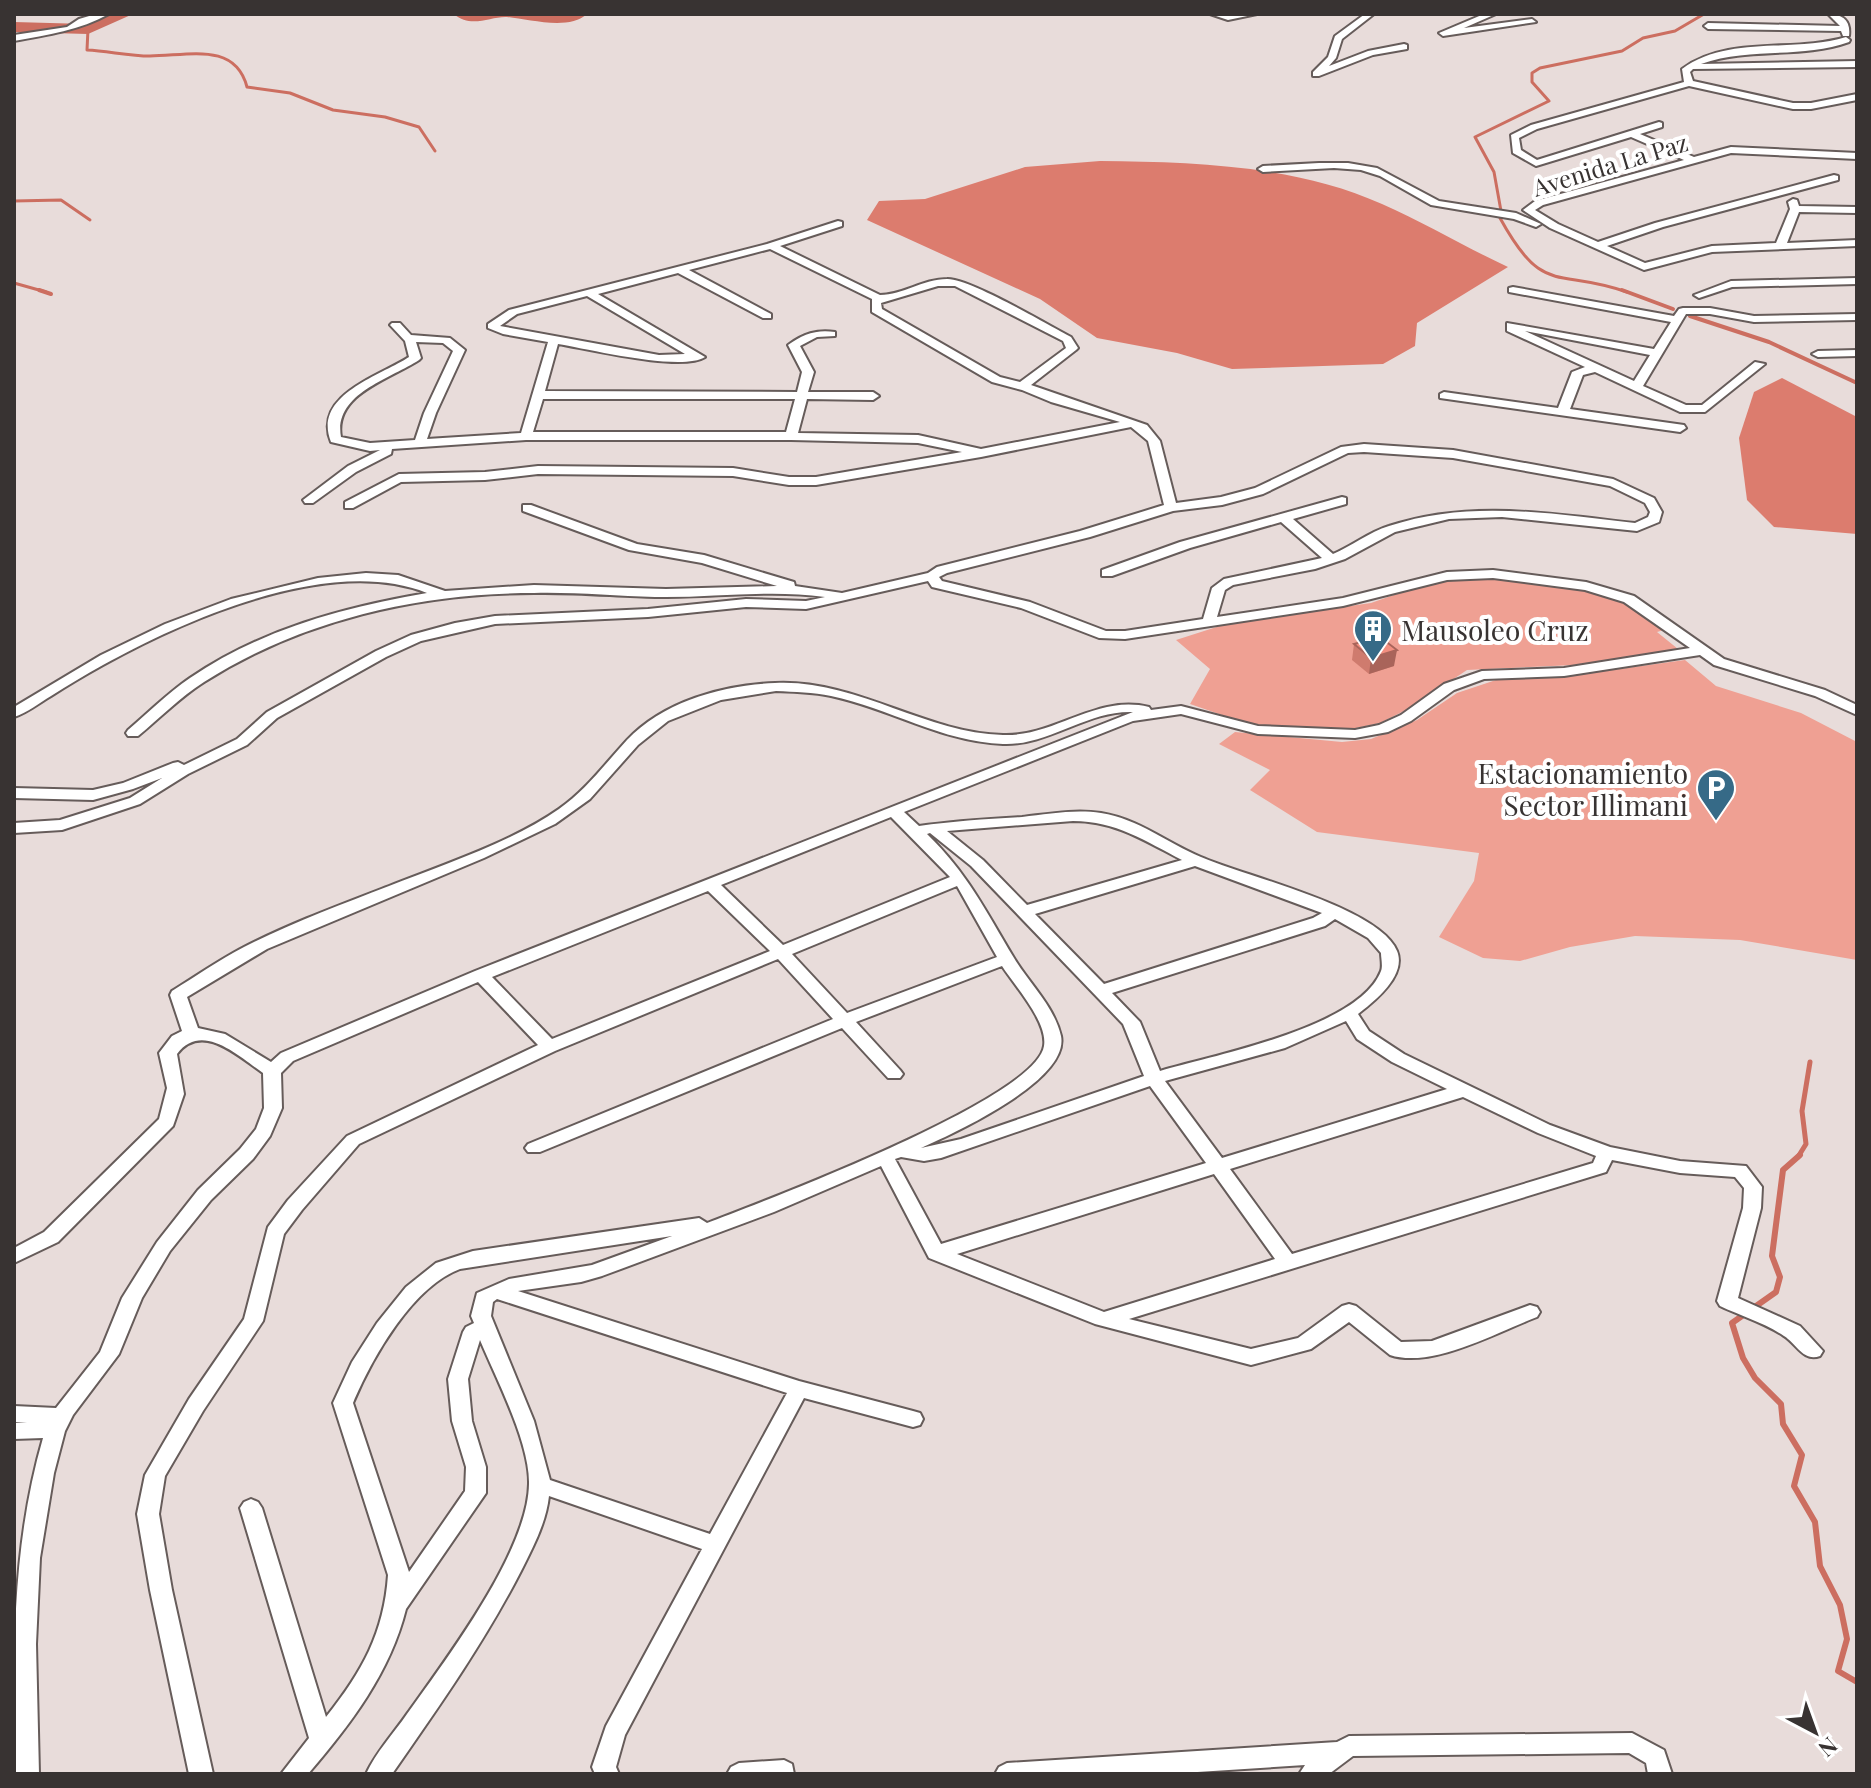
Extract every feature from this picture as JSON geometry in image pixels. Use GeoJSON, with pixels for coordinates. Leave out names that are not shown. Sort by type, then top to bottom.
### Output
{"type":"FeatureCollection","features":[{"type":"Feature","properties":{"kind":"street"},"geometry":{"type":"LineString","coordinates":[[14,38],[70,29],[82,21],[105,14]]}},
{"type":"Feature","properties":{"kind":"street"},"geometry":{"type":"LineString","coordinates":[[1214,14],[1228,17],[1253,14]]}},
{"type":"Feature","properties":{"kind":"street"},"geometry":{"type":"LineString","coordinates":[[1370,14],[1338,38],[1332,58],[1316,74],[1371,53],[1404,47]]}},
{"type":"Feature","properties":{"kind":"street"},"geometry":{"type":"LineString","coordinates":[[1492,14],[1443,33],[1532,22]]}},
{"type":"Feature","properties":{"kind":"street"},"geometry":{"type":"LineString","coordinates":[[1832,14],[1848,32]]}},
{"type":"Feature","properties":{"kind":"street"},"geometry":{"type":"LineString","coordinates":[[1689,83],[1685,71],[1689,66],[1716,57],[1830,46],[1848,32],[1854,20]]}},
{"type":"Feature","properties":{"kind":"street"},"geometry":{"type":"LineString","coordinates":[[1708,26],[1848,32]]}},
{"type":"Feature","properties":{"kind":"street"},"geometry":{"type":"LineString","coordinates":[[1689,66],[1734,68],[1857,64]]}},
{"type":"Feature","properties":{"kind":"street"},"geometry":{"type":"LineString","coordinates":[[1659,125],[1536,163],[1516,151],[1514,137],[1521,132],[1689,83],[1799,106],[1857,97]]}},
{"type":"Feature","properties":{"kind":"street"},"geometry":{"type":"LineString","coordinates":[[1632,134],[1693,160]]}},
{"type":"Feature","properties":{"kind":"street","name":"Avenida La Paz"},"geometry":{"type":"LineString","coordinates":[[1636,265],[1528,210],[1693,160],[1742,149],[1857,156]]}},
{"type":"Feature","properties":{"kind":"street"},"geometry":{"type":"LineString","coordinates":[[1263,169],[1371,169],[1403,182],[1422,200],[1485,214],[1518,216],[1617,264],[1658,266],[1712,249],[1781,244],[1857,244]]}},
{"type":"Feature","properties":{"kind":"street"},"geometry":{"type":"LineString","coordinates":[[1598,246],[1659,225],[1834,178]]}},
{"type":"Feature","properties":{"kind":"street"},"geometry":{"type":"LineString","coordinates":[[1785,192],[1795,209]]}},
{"type":"Feature","properties":{"kind":"street"},"geometry":{"type":"LineString","coordinates":[[1781,244],[1795,209]]}},
{"type":"Feature","properties":{"kind":"street"},"geometry":{"type":"LineString","coordinates":[[1795,209],[1857,210]]}},
{"type":"Feature","properties":{"kind":"street"},"geometry":{"type":"LineString","coordinates":[[589,293],[699,357],[659,358],[492,326],[513,312],[771,246],[838,224]]}},
{"type":"Feature","properties":{"kind":"street"},"geometry":{"type":"LineString","coordinates":[[771,246],[884,298]]}},
{"type":"Feature","properties":{"kind":"street"},"geometry":{"type":"LineString","coordinates":[[680,270],[767,316]]}},
{"type":"Feature","properties":{"kind":"street"},"geometry":{"type":"LineString","coordinates":[[1026,387],[1031,376],[1067,354],[1071,342],[951,281],[876,301],[876,310],[996,380],[1026,387],[1144,428],[1154,438],[1171,507]]}},
{"type":"Feature","properties":{"kind":"street"},"geometry":{"type":"LineString","coordinates":[[1699,295],[1731,284],[1857,281]]}},
{"type":"Feature","properties":{"kind":"street"},"geometry":{"type":"LineString","coordinates":[[1513,290],[1677,320]]}},
{"type":"Feature","properties":{"kind":"street"},"geometry":{"type":"LineString","coordinates":[[1636,387],[1683,311],[1754,319],[1857,317]]}},
{"type":"Feature","properties":{"kind":"street"},"geometry":{"type":"LineString","coordinates":[[396,325],[416,350],[415,358],[341,403],[332,430],[335,439],[353,445],[400,447]]}},
{"type":"Feature","properties":{"kind":"street"},"geometry":{"type":"LineString","coordinates":[[1657,353],[1510,327],[1684,409],[1705,408],[1759,364]]}},
{"type":"Feature","properties":{"kind":"street"},"geometry":{"type":"LineString","coordinates":[[791,436],[808,372],[794,345],[815,334],[831,334]]}},
{"type":"Feature","properties":{"kind":"street"},"geometry":{"type":"LineString","coordinates":[[408,338],[446,340],[459,350],[445,388],[420,432],[421,443]]}},
{"type":"Feature","properties":{"kind":"street"},"geometry":{"type":"LineString","coordinates":[[526,436],[554,340]]}},
{"type":"Feature","properties":{"kind":"street"},"geometry":{"type":"LineString","coordinates":[[1818,354],[1857,353]]}},
{"type":"Feature","properties":{"kind":"street"},"geometry":{"type":"LineString","coordinates":[[1563,411],[1578,372],[1594,369]]}},
{"type":"Feature","properties":{"kind":"street"},"geometry":{"type":"LineString","coordinates":[[537,395],[873,396]]}},
{"type":"Feature","properties":{"kind":"street"},"geometry":{"type":"LineString","coordinates":[[1444,396],[1680,428]]}},
{"type":"Feature","properties":{"kind":"street"},"geometry":{"type":"LineString","coordinates":[[349,505],[399,478],[485,476],[538,470],[733,472],[789,481],[816,481],[1131,423]]}},
{"type":"Feature","properties":{"kind":"street"},"geometry":{"type":"LineString","coordinates":[[309,500],[372,456],[421,443],[526,436],[791,436],[918,439],[981,453]]}},
{"type":"Feature","properties":{"kind":"street"},"geometry":{"type":"LineString","coordinates":[[14,828],[62,825],[120,806],[242,742],[272,715],[416,638],[495,620],[683,610],[746,603],[806,605],[849,597],[1085,534],[1171,507],[1222,501],[1259,491],[1345,450],[1364,448],[1453,454],[1613,483],[1650,501],[1656,512],[1654,519],[1637,527],[1502,513],[1449,515],[1391,529],[1331,559],[1223,585],[1209,621]]}},
{"type":"Feature","properties":{"kind":"street"},"geometry":{"type":"LineString","coordinates":[[1107,573],[1185,545],[1342,501]]}},
{"type":"Feature","properties":{"kind":"street"},"geometry":{"type":"LineString","coordinates":[[527,508],[634,547],[704,559],[814,592]]}},
{"type":"Feature","properties":{"kind":"street"},"geometry":{"type":"LineString","coordinates":[[1284,518],[1331,559]]}},
{"type":"Feature","properties":{"kind":"street"},"geometry":{"type":"LineString","coordinates":[[932,576],[937,584],[1025,605],[1104,635],[1159,631],[1343,602],[1447,576],[1493,574],[1586,586],[1629,599],[1719,662],[1820,693],[1857,711]]}},
{"type":"Feature","properties":{"kind":"street"},"geometry":{"type":"LineString","coordinates":[[14,713],[110,653],[178,621],[245,599],[317,582],[353,578],[398,579],[445,595]]}},
{"type":"Feature","properties":{"kind":"street"},"geometry":{"type":"LineString","coordinates":[[133,733],[199,678],[252,650],[347,614],[445,595],[516,589],[671,593],[814,592],[849,597]]}},
{"type":"Feature","properties":{"kind":"street"},"geometry":{"type":"LineString","coordinates":[[27,1774],[24,1599],[31,1535],[59,1423],[73,1394],[106,1359],[123,1327],[134,1293],[158,1254],[197,1203],[259,1139],[272,1116],[272,1071],[287,1057],[481,975],[1130,717],[1181,710],[1258,730],[1355,734],[1383,729],[1406,718],[1449,687],[1482,675],[1564,672],[1701,651]]}},
{"type":"Feature","properties":{"kind":"street"},"geometry":{"type":"LineString","coordinates":[[191,1033],[178,995],[259,945],[553,819],[600,781],[645,731],[708,698],[741,691],[801,687],[877,704],[969,735],[1007,740],[1050,732],[1121,708],[1134,707],[1149,714]]}},
{"type":"Feature","properties":{"kind":"street"},"geometry":{"type":"LineString","coordinates":[[14,793],[74,796],[111,792],[222,753]]}},
{"type":"Feature","properties":{"kind":"street"},"geometry":{"type":"LineString","coordinates":[[894,812],[977,863],[1131,1022],[1154,1079],[1289,1264]]}},
{"type":"Feature","properties":{"kind":"street"},"geometry":{"type":"LineString","coordinates":[[895,1155],[941,1152],[1052,1117],[1154,1079],[1271,1045],[1349,1013],[1371,994],[1389,971],[1393,958],[1391,949],[1382,941],[1335,912],[1195,861],[1137,830],[1104,818],[1086,816],[924,830]]}},
{"type":"Feature","properties":{"kind":"street"},"geometry":{"type":"LineString","coordinates":[[378,1774],[479,1627],[537,1508],[541,1485],[534,1454],[485,1326],[484,1298],[493,1291],[590,1272],[895,1155],[1013,1089],[1050,1061],[1054,1048],[1036,1000],[1006,959],[960,879],[924,830]]}},
{"type":"Feature","properties":{"kind":"street"},"geometry":{"type":"LineString","coordinates":[[1023,912],[1195,861]]}},
{"type":"Feature","properties":{"kind":"street"},"geometry":{"type":"LineString","coordinates":[[201,1774],[164,1606],[148,1514],[155,1475],[196,1405],[253,1321],[275,1232],[295,1205],[353,1140],[549,1047],[960,879]]}},
{"type":"Feature","properties":{"kind":"street"},"geometry":{"type":"LineString","coordinates":[[710,884],[781,952],[894,1074]]}},
{"type":"Feature","properties":{"kind":"street"},"geometry":{"type":"LineString","coordinates":[[1099,991],[1319,922],[1335,912]]}},
{"type":"Feature","properties":{"kind":"street"},"geometry":{"type":"LineString","coordinates":[[534,1148],[1006,959]]}},
{"type":"Feature","properties":{"kind":"street"},"geometry":{"type":"LineString","coordinates":[[481,975],[549,1047]]}},
{"type":"Feature","properties":{"kind":"street"},"geometry":{"type":"LineString","coordinates":[[1349,1013],[1363,1035],[1462,1091],[1607,1153],[1680,1167],[1732,1169],[1748,1177],[1753,1187],[1752,1208],[1727,1301],[1793,1331],[1813,1351]]}},
{"type":"Feature","properties":{"kind":"street"},"geometry":{"type":"LineString","coordinates":[[14,1256],[51,1237],[167,1122],[178,1098],[178,1082],[168,1053],[172,1045],[191,1033],[218,1036],[272,1071]]}},
{"type":"Feature","properties":{"kind":"street"},"geometry":{"type":"LineString","coordinates":[[936,1253],[1462,1091]]}},
{"type":"Feature","properties":{"kind":"street"},"geometry":{"type":"LineString","coordinates":[[1102,1319],[1600,1167],[1607,1153]]}},
{"type":"Feature","properties":{"kind":"street"},"geometry":{"type":"LineString","coordinates":[[895,1155],[936,1253],[1102,1319],[1251,1357],[1304,1344],[1349,1311],[1397,1350],[1433,1349],[1530,1312]]}},
{"type":"Feature","properties":{"kind":"street"},"geometry":{"type":"LineString","coordinates":[[293,1774],[356,1694],[393,1627],[400,1602],[399,1575],[347,1425],[343,1403],[351,1381],[410,1294],[443,1268],[473,1258],[732,1219]]}},
{"type":"Feature","properties":{"kind":"street"},"geometry":{"type":"LineString","coordinates":[[493,1291],[799,1389],[913,1419]]}},
{"type":"Feature","properties":{"kind":"street"},"geometry":{"type":"LineString","coordinates":[[400,1602],[475,1493],[476,1467],[462,1421],[458,1379],[473,1332],[485,1326]]}},
{"type":"Feature","properties":{"kind":"street"},"geometry":{"type":"LineString","coordinates":[[607,1774],[604,1767],[614,1733],[799,1389]]}},
{"type":"Feature","properties":{"kind":"street"},"geometry":{"type":"LineString","coordinates":[[14,1414],[59,1423]]}},
{"type":"Feature","properties":{"kind":"street"},"geometry":{"type":"LineString","coordinates":[[14,1431],[59,1423]]}},
{"type":"Feature","properties":{"kind":"street"},"geometry":{"type":"LineString","coordinates":[[541,1485],[715,1545]]}},
{"type":"Feature","properties":{"kind":"street"},"geometry":{"type":"LineString","coordinates":[[251,1508],[322,1741]]}},
{"type":"Feature","properties":{"kind":"street"},"geometry":{"type":"LineString","coordinates":[[1311,1774],[1349,1746],[1632,1743],[1656,1757],[1660,1774]]}},
{"type":"Feature","properties":{"kind":"street"},"geometry":{"type":"LineString","coordinates":[[1007,1774],[1341,1752]]}},
{"type":"Feature","properties":{"kind":"street"},"geometry":{"type":"LineString","coordinates":[[739,1774],[784,1771]]}},
{"type":"Feature","properties":{"kind":"shaded area"},"geometry":{"type":"Polygon","coordinates":[[[1100,161],[1244,168],[1315,181],[1382,204],[1508,267],[1417,323],[1415,346],[1383,364],[1232,369],[1177,353],[1097,338],[1040,299],[867,220],[879,201],[925,199],[1025,167],[1100,161]]]}},
{"type":"Feature","properties":{"kind":"shaded area"},"geometry":{"type":"Polygon","coordinates":[[[1782,378],[1857,417],[1857,534],[1774,527],[1747,500],[1739,438],[1754,392],[1782,378]]]}},
{"type":"Feature","properties":{"kind":"shaded area"},"geometry":{"type":"Polygon","coordinates":[[[1498,577],[1581,589],[1623,599],[1667,629],[1657,632],[1678,649],[1574,665],[1467,670],[1410,708],[1380,723],[1347,730],[1251,725],[1190,704],[1210,669],[1176,640],[1229,623],[1371,603],[1428,583],[1498,577]]]}},
{"type":"Feature","properties":{"kind":"shaded area"},"geometry":{"type":"Polygon","coordinates":[[[1685,660],[1716,686],[1801,713],[1857,742],[1857,960],[1740,940],[1635,936],[1570,947],[1520,961],[1483,958],[1439,937],[1474,881],[1479,853],[1317,832],[1250,790],[1270,770],[1219,744],[1235,732],[1342,742],[1371,739],[1417,720],[1457,693],[1499,679],[1568,676],[1685,660]]]}},
{"type":"Feature","properties":{"kind":"building"},"geometry":{"type":"Polygon","coordinates":[[[1380,637],[1397,650],[1371,658],[1354,644],[1380,637]]]}},
{"type":"Feature","properties":{"kind":"waterway"},"geometry":{"type":"LineString","coordinates":[[79,28],[88,29],[124,14]]}},
{"type":"Feature","properties":{"kind":"waterway"},"geometry":{"type":"LineString","coordinates":[[463,14],[483,18],[498,14]]}},
{"type":"Feature","properties":{"kind":"waterway"},"geometry":{"type":"LineString","coordinates":[[513,14],[547,17],[578,14]]}},
{"type":"Feature","properties":{"kind":"waterway"},"geometry":{"type":"LineString","coordinates":[[1501,211],[1494,172],[1475,137],[1549,101],[1532,82],[1532,73],[1540,68],[1622,51],[1643,38],[1675,31],[1704,14]]}},
{"type":"Feature","properties":{"kind":"waterway"},"geometry":{"type":"LineString","coordinates":[[14,27],[69,28]]}},
{"type":"Feature","properties":{"kind":"waterway"},"geometry":{"type":"LineString","coordinates":[[88,29],[87,50],[142,56],[208,54],[221,57],[241,72],[247,87],[290,93],[333,110],[385,117],[419,127],[435,151]]}},
{"type":"Feature","properties":{"kind":"waterway"},"geometry":{"type":"LineString","coordinates":[[14,201],[61,200],[90,220]]}},
{"type":"Feature","properties":{"kind":"waterway"},"geometry":{"type":"LineString","coordinates":[[1500,218],[1528,260],[1541,270],[1553,276],[1627,292]]}},
{"type":"Feature","properties":{"kind":"waterway"},"geometry":{"type":"LineString","coordinates":[[14,283],[40,290]]}},
{"type":"Feature","properties":{"kind":"waterway"},"geometry":{"type":"LineString","coordinates":[[40,290],[46,292]]}},
{"type":"Feature","properties":{"kind":"waterway"},"geometry":{"type":"LineString","coordinates":[[40,290],[51,294]]}},
{"type":"Feature","properties":{"kind":"waterway"},"geometry":{"type":"LineString","coordinates":[[1622,290],[1673,309]]}},
{"type":"Feature","properties":{"kind":"waterway"},"geometry":{"type":"LineString","coordinates":[[1690,316],[1769,342],[1857,383]]}},
{"type":"Feature","properties":{"kind":"waterway"},"geometry":{"type":"LineString","coordinates":[[1798,1156],[1806,1144],[1802,1111],[1810,1062]]}},
{"type":"Feature","properties":{"kind":"waterway"},"geometry":{"type":"LineString","coordinates":[[1798,1156],[1783,1170],[1772,1256],[1780,1277],[1776,1292],[1732,1323],[1743,1358],[1755,1378],[1781,1404],[1783,1424],[1802,1455],[1794,1486],[1815,1522],[1820,1566],[1840,1605],[1847,1639],[1838,1671],[1857,1682]]}},
{"type":"Feature","properties":{"kind":"place","name":"Mausoleo Cruz"},"geometry":{"type":"Point","coordinates":[1373,663]}},
{"type":"Feature","properties":{"kind":"place","name":"Estacionamiento Sector Illimani"},"geometry":{"type":"Point","coordinates":[1716,822]}}]}
